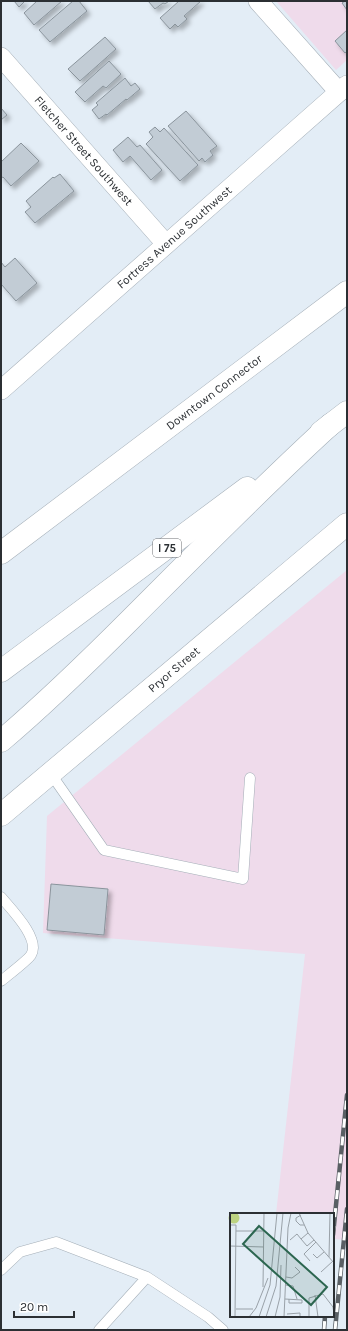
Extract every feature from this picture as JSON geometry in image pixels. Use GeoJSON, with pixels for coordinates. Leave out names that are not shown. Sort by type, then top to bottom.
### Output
{"type":"FeatureCollection","features":[{"type":"Feature","properties":{"kind":"main road","name":"Downtown Connector"},"geometry":{"type":"LineString","coordinates":[[82,493],[347,292]]}},
{"type":"Feature","properties":{"kind":"main road"},"geometry":{"type":"LineString","coordinates":[[1,741],[26,720],[77,672],[272,480],[339,418]]}},
{"type":"Feature","properties":{"kind":"main road","name":"I 75"},"geometry":{"type":"LineString","coordinates":[[1,671],[339,418]]}},
{"type":"Feature","properties":{"kind":"main road"},"geometry":{"type":"LineString","coordinates":[[1,538],[82,493]]}},
{"type":"Feature","properties":{"kind":"main road"},"geometry":{"type":"LineString","coordinates":[[1,553],[82,493]]}},
{"type":"Feature","properties":{"kind":"main road","name":"Pryor Street"},"geometry":{"type":"LineString","coordinates":[[1,816],[347,524]]}},
{"type":"Feature","properties":{"kind":"street"},"geometry":{"type":"LineString","coordinates":[[258,1],[343,89]]}},
{"type":"Feature","properties":{"kind":"street","name":"Fletcher Street Southwest"},"geometry":{"type":"LineString","coordinates":[[1,57],[166,244]]}},
{"type":"Feature","properties":{"kind":"street","name":"Fortress Avenue Southwest"},"geometry":{"type":"LineString","coordinates":[[1,390],[343,89]]}},
{"type":"Feature","properties":{"kind":"lane"},"geometry":{"type":"LineString","coordinates":[[51,774],[104,850],[243,879],[250,778]]}},
{"type":"Feature","properties":{"kind":"lane"},"geometry":{"type":"LineString","coordinates":[[1,897],[31,936],[33,946],[32,954],[1,982]]}},
{"type":"Feature","properties":{"kind":"lane"},"geometry":{"type":"LineString","coordinates":[[1,1270],[20,1252],[56,1242],[147,1277],[208,1316],[223,1330]]}},
{"type":"Feature","properties":{"kind":"lane"},"geometry":{"type":"LineString","coordinates":[[99,1330],[147,1277]]}},
{"type":"Feature","properties":{"kind":"shaded area"},"geometry":{"type":"Polygon","coordinates":[[[276,1],[347,1],[347,60],[336,70],[276,1]]]}},
{"type":"Feature","properties":{"kind":"shaded area"},"geometry":{"type":"Polygon","coordinates":[[[347,570],[347,1240],[334,1239],[334,1213],[276,1213],[305,954],[43,933],[47,816],[347,570]]]}},
{"type":"Feature","properties":{"kind":"building"},"geometry":{"type":"Polygon","coordinates":[[[14,1],[25,1],[19,7],[14,1]]]}},
{"type":"Feature","properties":{"kind":"building"},"geometry":{"type":"Polygon","coordinates":[[[37,1],[62,1],[34,25],[24,13],[37,1]]]}},
{"type":"Feature","properties":{"kind":"building"},"geometry":{"type":"Polygon","coordinates":[[[73,1],[79,1],[87,11],[50,42],[39,30],[73,1]]]}},
{"type":"Feature","properties":{"kind":"building"},"geometry":{"type":"Polygon","coordinates":[[[148,1],[169,1],[165,4],[163,3],[155,9],[148,1]]]}},
{"type":"Feature","properties":{"kind":"building"},"geometry":{"type":"Polygon","coordinates":[[[179,1],[201,1],[184,16],[187,19],[178,27],[175,24],[170,29],[160,18],[179,1]]]}},
{"type":"Feature","properties":{"kind":"building"},"geometry":{"type":"Polygon","coordinates":[[[347,1],[347,10],[342,3],[347,1]]]}},
{"type":"Feature","properties":{"kind":"building"},"geometry":{"type":"Polygon","coordinates":[[[347,30],[347,51],[345,53],[335,41],[347,30]]]}},
{"type":"Feature","properties":{"kind":"building"},"geometry":{"type":"Polygon","coordinates":[[[105,37],[116,49],[80,81],[68,69],[105,37]]]}},
{"type":"Feature","properties":{"kind":"building"},"geometry":{"type":"Polygon","coordinates":[[[109,61],[121,74],[106,88],[103,86],[85,102],[75,92],[109,61]]]}},
{"type":"Feature","properties":{"kind":"building"},"geometry":{"type":"Polygon","coordinates":[[[125,78],[131,86],[135,83],[140,89],[107,115],[106,114],[99,119],[92,110],[98,105],[96,103],[125,78]]]}},
{"type":"Feature","properties":{"kind":"building"},"geometry":{"type":"Polygon","coordinates":[[[1,108],[7,115],[1,120],[1,108]]]}},
{"type":"Feature","properties":{"kind":"building"},"geometry":{"type":"Polygon","coordinates":[[[186,111],[217,146],[210,151],[213,155],[205,162],[202,158],[199,161],[168,126],[186,111]]]}},
{"type":"Feature","properties":{"kind":"building"},"geometry":{"type":"Polygon","coordinates":[[[155,127],[160,132],[164,128],[198,165],[180,181],[146,144],[153,137],[149,132],[155,127]]]}},
{"type":"Feature","properties":{"kind":"building"},"geometry":{"type":"Polygon","coordinates":[[[128,137],[137,147],[140,145],[162,170],[151,180],[130,156],[123,162],[113,150],[128,137]]]}},
{"type":"Feature","properties":{"kind":"building"},"geometry":{"type":"Polygon","coordinates":[[[21,143],[39,161],[11,186],[3,177],[1,178],[1,162],[21,143]]]}},
{"type":"Feature","properties":{"kind":"building"},"geometry":{"type":"Polygon","coordinates":[[[60,174],[74,191],[35,223],[25,212],[31,207],[26,201],[53,177],[54,178],[60,174]]]}},
{"type":"Feature","properties":{"kind":"building"},"geometry":{"type":"Polygon","coordinates":[[[15,258],[37,283],[16,301],[1,284],[1,262],[5,267],[15,258]]]}},
{"type":"Feature","properties":{"kind":"building"},"geometry":{"type":"Polygon","coordinates":[[[51,884],[108,889],[104,935],[47,930],[51,884]]]}},
{"type":"Feature","properties":{"kind":"railway"},"geometry":{"type":"LineString","coordinates":[[334,1225],[347,1095]]}},
{"type":"Feature","properties":{"kind":"railway"},"geometry":{"type":"LineString","coordinates":[[335,1330],[347,1209]]}},
{"type":"Feature","properties":{"kind":"railway"},"geometry":{"type":"LineString","coordinates":[[324,1330],[325,1317]]}}]}
